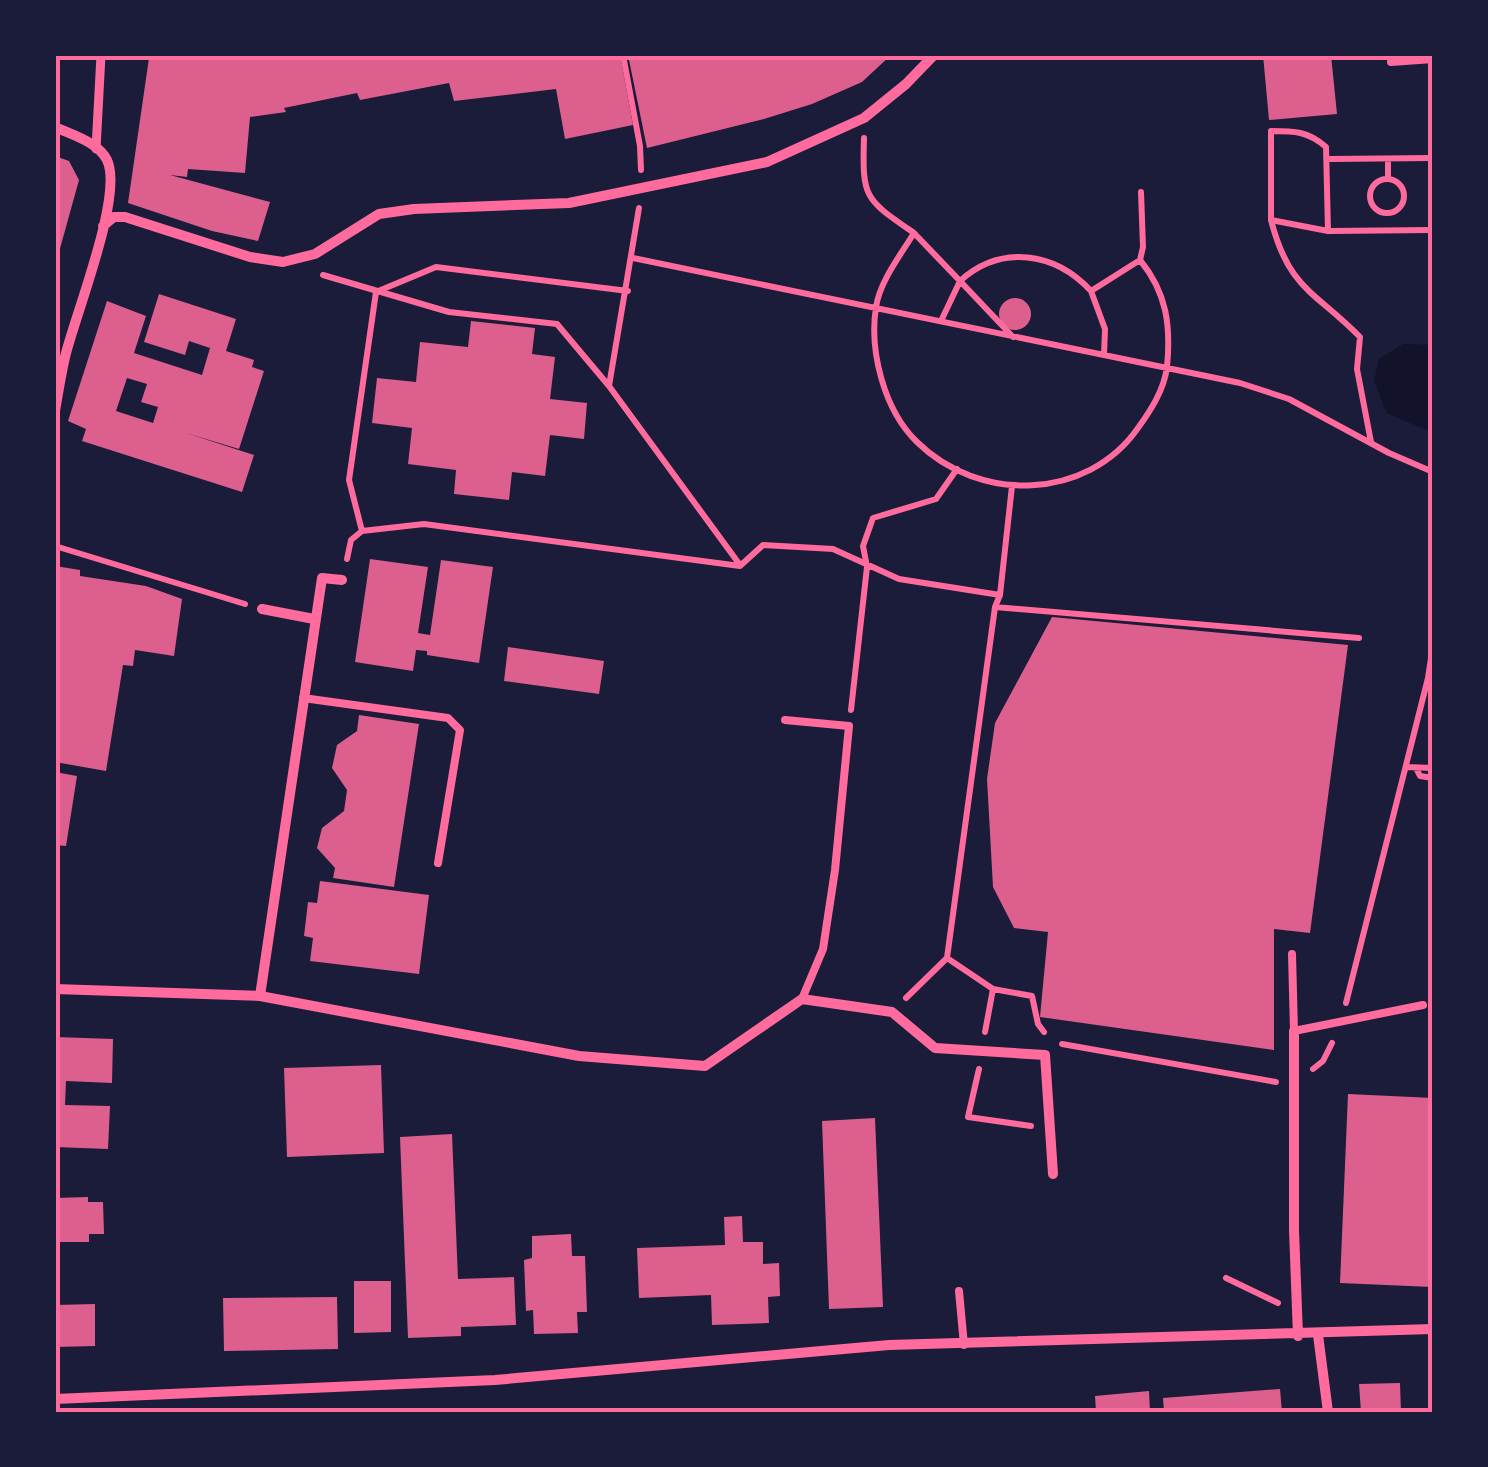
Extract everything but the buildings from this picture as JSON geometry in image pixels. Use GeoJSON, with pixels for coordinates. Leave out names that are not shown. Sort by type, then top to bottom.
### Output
{"type":"FeatureCollection","features":[{"type":"Feature","properties":{"kind":"street"},"geometry":{"type":"LineString","coordinates":[[96,148],[101,55]]}},
{"type":"Feature","properties":{"kind":"street"},"geometry":{"type":"LineString","coordinates":[[103,226],[114,217],[125,218],[250,257],[284,262],[315,254],[379,214],[568,203],[767,162],[864,118],[934,55]]}},
{"type":"Feature","properties":{"kind":"street"},"geometry":{"type":"LineString","coordinates":[[55,127],[96,148],[108,163],[112,178],[55,410]]}},
{"type":"Feature","properties":{"kind":"street"},"geometry":{"type":"LineString","coordinates":[[260,996],[322,578],[342,580]]}},
{"type":"Feature","properties":{"kind":"street"},"geometry":{"type":"LineString","coordinates":[[262,609],[314,619]]}},
{"type":"Feature","properties":{"kind":"street"},"geometry":{"type":"LineString","coordinates":[[55,988],[260,996],[579,1056],[705,1066],[802,999],[892,1012],[936,1048],[1045,1055],[1053,1174]]}},
{"type":"Feature","properties":{"kind":"street"},"geometry":{"type":"LineString","coordinates":[[1294,1031],[1298,1336]]}},
{"type":"Feature","properties":{"kind":"street"},"geometry":{"type":"LineString","coordinates":[[55,1399],[495,1380],[889,1346],[1433,1329]]}},
{"type":"Feature","properties":{"kind":"street"},"geometry":{"type":"LineString","coordinates":[[1318,1334],[1328,1412]]}},
{"type":"Feature","properties":{"kind":"lane"},"geometry":{"type":"LineString","coordinates":[[1391,62],[1433,59]]}},
{"type":"Feature","properties":{"kind":"lane"},"geometry":{"type":"LineString","coordinates":[[303,698],[448,718],[460,730],[438,863]]}},
{"type":"Feature","properties":{"kind":"lane"},"geometry":{"type":"LineString","coordinates":[[785,720],[849,726],[836,870],[823,950],[802,999]]}},
{"type":"Feature","properties":{"kind":"lane"},"geometry":{"type":"LineString","coordinates":[[1292,954],[1294,1031],[1423,1006]]}},
{"type":"Feature","properties":{"kind":"lane"},"geometry":{"type":"LineString","coordinates":[[959,1291],[964,1344]]}},
{"type":"Feature","properties":{"kind":"path"},"geometry":{"type":"LineString","coordinates":[[609,386],[642,188],[640,146],[623,55]]}},
{"type":"Feature","properties":{"kind":"path"},"geometry":{"type":"LineString","coordinates":[[864,118],[862,181],[873,205],[914,233],[1014,338]]}},
{"type":"Feature","properties":{"kind":"path"},"geometry":{"type":"LineString","coordinates":[[1328,231],[1326,146],[1301,132],[1271,132],[1272,220],[1280,253],[1303,288],[1360,337],[1357,369],[1370,442]]}},
{"type":"Feature","properties":{"kind":"path"},"geometry":{"type":"LineString","coordinates":[[1328,159],[1433,158]]}},
{"type":"Feature","properties":{"kind":"path"},"geometry":{"type":"LineString","coordinates":[[1388,159],[1388,178]]}},
{"type":"Feature","properties":{"kind":"path"},"geometry":{"type":"LineString","coordinates":[[1388,178],[1400,184],[1405,196],[1399,209],[1387,214],[1375,208],[1370,196],[1376,184],[1388,178]]}},
{"type":"Feature","properties":{"kind":"path"},"geometry":{"type":"LineString","coordinates":[[1091,291],[1140,260],[1140,192]]}},
{"type":"Feature","properties":{"kind":"path"},"geometry":{"type":"LineString","coordinates":[[1387,214],[1387,230]]}},
{"type":"Feature","properties":{"kind":"path"},"geometry":{"type":"LineString","coordinates":[[1272,220],[1328,231],[1433,230]]}},
{"type":"Feature","properties":{"kind":"path"},"geometry":{"type":"LineString","coordinates":[[914,233],[888,276],[876,308],[874,351],[888,398],[915,441],[956,470],[1012,486],[1047,486],[1080,476],[1108,461],[1151,409],[1165,380],[1170,332],[1164,300],[1140,260]]}},
{"type":"Feature","properties":{"kind":"path"},"geometry":{"type":"LineString","coordinates":[[941,321],[960,281],[976,268],[1003,257],[1040,257],[1076,274],[1091,291],[1105,329],[1104,355]]}},
{"type":"Feature","properties":{"kind":"path"},"geometry":{"type":"LineString","coordinates":[[633,258],[1240,383],[1289,400],[1433,472]]}},
{"type":"Feature","properties":{"kind":"path"},"geometry":{"type":"LineString","coordinates":[[284,262],[448,312],[557,324],[609,386],[740,566]]}},
{"type":"Feature","properties":{"kind":"path"},"geometry":{"type":"LineString","coordinates":[[376,292],[436,266],[628,290]]}},
{"type":"Feature","properties":{"kind":"path"},"geometry":{"type":"LineString","coordinates":[[362,531],[349,480],[376,292]]}},
{"type":"Feature","properties":{"kind":"path"},"geometry":{"type":"LineString","coordinates":[[849,726],[867,567],[863,546],[873,518],[936,499],[956,470]]}},
{"type":"Feature","properties":{"kind":"path"},"geometry":{"type":"LineString","coordinates":[[892,1012],[947,958],[995,607],[1000,596],[1012,486]]}},
{"type":"Feature","properties":{"kind":"path"},"geometry":{"type":"LineString","coordinates":[[342,580],[351,540],[362,531],[424,524],[740,566],[763,545],[833,548],[898,580],[1000,596]]}},
{"type":"Feature","properties":{"kind":"path"},"geometry":{"type":"LineString","coordinates":[[55,546],[262,609]]}},
{"type":"Feature","properties":{"kind":"path"},"geometry":{"type":"LineString","coordinates":[[995,607],[1359,638]]}},
{"type":"Feature","properties":{"kind":"path"},"geometry":{"type":"LineString","coordinates":[[947,958],[992,989],[1032,996],[1038,1024],[1052,1042],[1292,1084],[1323,1061],[1342,1024],[1433,645]]}},
{"type":"Feature","properties":{"kind":"path"},"geometry":{"type":"LineString","coordinates":[[1406,767],[1433,768]]}},
{"type":"Feature","properties":{"kind":"path"},"geometry":{"type":"LineString","coordinates":[[1416,768],[1420,776],[1433,778]]}},
{"type":"Feature","properties":{"kind":"path"},"geometry":{"type":"LineString","coordinates":[[992,989],[968,1117],[1052,1129]]}},
{"type":"Feature","properties":{"kind":"path"},"geometry":{"type":"LineString","coordinates":[[1226,1278],[1297,1312]]}},
{"type":"Feature","properties":{"kind":"shaded area"},"geometry":{"type":"Polygon","coordinates":[[[1403,344],[1433,345],[1433,430],[1387,413],[1374,381],[1379,359],[1403,344]]]}}]}
